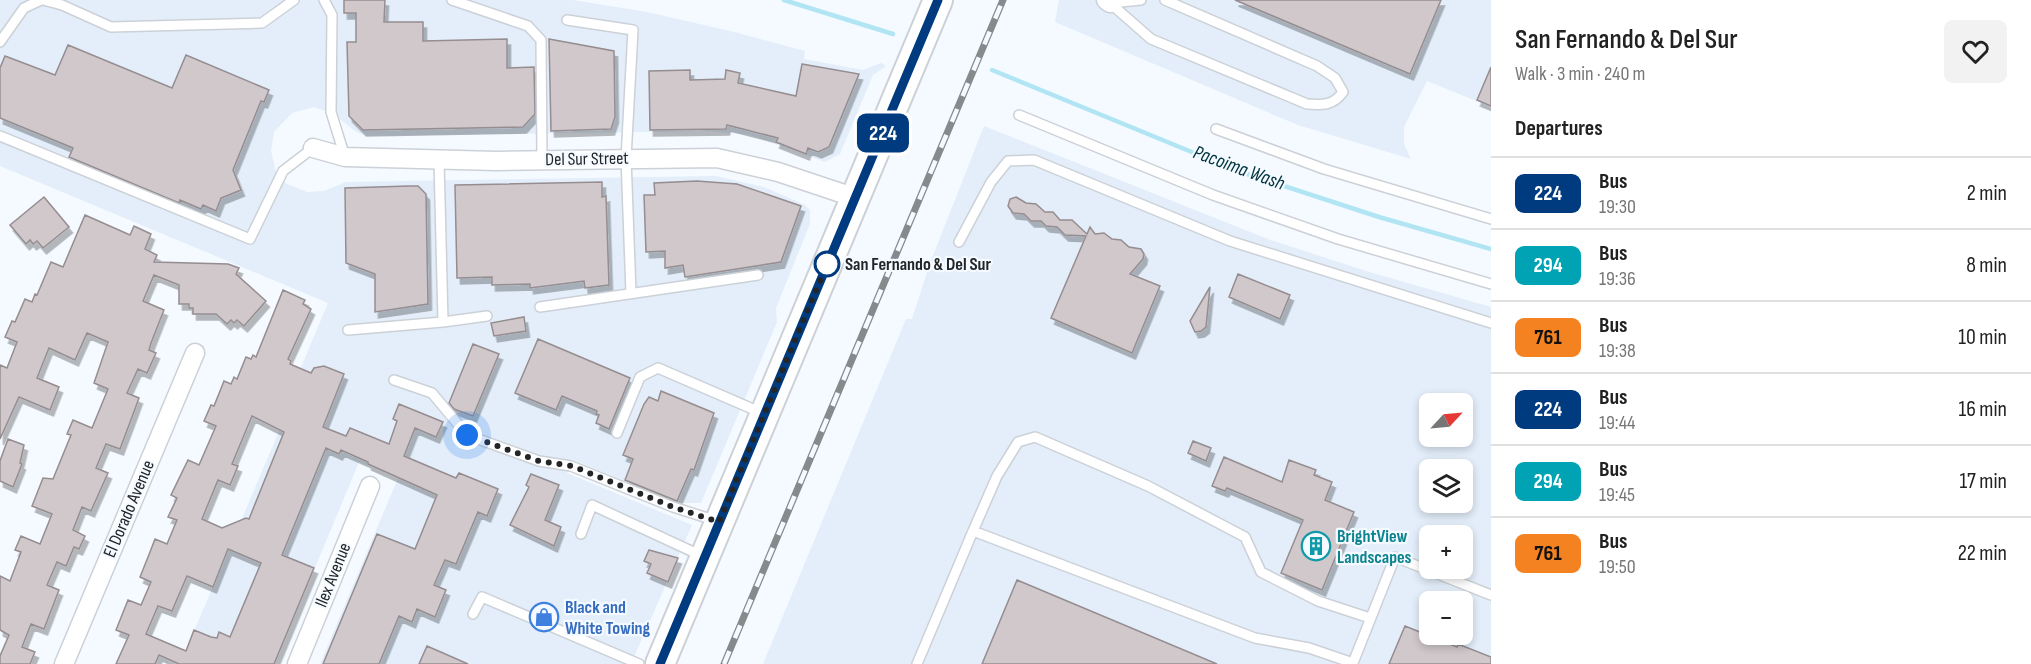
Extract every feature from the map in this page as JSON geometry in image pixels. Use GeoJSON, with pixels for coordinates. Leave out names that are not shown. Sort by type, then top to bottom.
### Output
{"type":"FeatureCollection","features":[{"type":"Feature","properties":{"kind":"main road"},"geometry":{"type":"LineString","coordinates":[[660,664],[938,0]]}},
{"type":"Feature","properties":{"kind":"street","name":"Del Sur Street"},"geometry":{"type":"LineString","coordinates":[[313,148],[345,156],[439,159],[717,158],[778,172],[856,198]]}},
{"type":"Feature","properties":{"kind":"street","name":"El Dorado Avenue"},"geometry":{"type":"LineString","coordinates":[[64,664],[195,353]]}},
{"type":"Feature","properties":{"kind":"street","name":"Ilex Avenue"},"geometry":{"type":"LineString","coordinates":[[297,664],[370,486]]}},
{"type":"Feature","properties":{"kind":"lane"},"geometry":{"type":"LineString","coordinates":[[0,42],[24,8],[42,0],[62,5],[111,27],[262,23],[294,0]]}},
{"type":"Feature","properties":{"kind":"lane"},"geometry":{"type":"LineString","coordinates":[[324,0],[332,15],[330,112],[345,156]]}},
{"type":"Feature","properties":{"kind":"lane"},"geometry":{"type":"LineString","coordinates":[[452,0],[528,26],[541,40],[542,160]]}},
{"type":"Feature","properties":{"kind":"lane"},"geometry":{"type":"LineString","coordinates":[[1108,2],[1141,0]]}},
{"type":"Feature","properties":{"kind":"lane"},"geometry":{"type":"LineString","coordinates":[[1108,2],[1151,39],[1307,104],[1326,105],[1338,99],[1343,92],[1335,78],[1317,66],[1166,0]]}},
{"type":"Feature","properties":{"kind":"lane"},"geometry":{"type":"LineString","coordinates":[[567,20],[633,30],[626,158],[631,293]]}},
{"type":"Feature","properties":{"kind":"lane"},"geometry":{"type":"LineString","coordinates":[[1019,116],[1214,195],[1338,239],[1491,284]]}},
{"type":"Feature","properties":{"kind":"lane"},"geometry":{"type":"LineString","coordinates":[[1216,129],[1324,170],[1415,199],[1491,219]]}},
{"type":"Feature","properties":{"kind":"lane"},"geometry":{"type":"LineString","coordinates":[[0,136],[250,240],[283,171],[313,148]]}},
{"type":"Feature","properties":{"kind":"lane"},"geometry":{"type":"LineString","coordinates":[[439,159],[443,322]]}},
{"type":"Feature","properties":{"kind":"lane"},"geometry":{"type":"LineString","coordinates":[[959,242],[991,182],[1008,161],[1034,160],[1230,241],[1491,323]]}},
{"type":"Feature","properties":{"kind":"lane"},"geometry":{"type":"LineString","coordinates":[[540,307],[758,275]]}},
{"type":"Feature","properties":{"kind":"lane"},"geometry":{"type":"LineString","coordinates":[[348,330],[487,316]]}},
{"type":"Feature","properties":{"kind":"lane"},"geometry":{"type":"LineString","coordinates":[[617,433],[640,377],[658,368],[764,414]]}},
{"type":"Feature","properties":{"kind":"lane"},"geometry":{"type":"LineString","coordinates":[[394,380],[432,393],[467,435],[539,461],[572,466],[673,507],[719,522]]}},
{"type":"Feature","properties":{"kind":"lane"},"geometry":{"type":"LineString","coordinates":[[917,664],[997,476],[1018,442],[1035,437],[1148,486],[1245,537],[1261,572],[1317,601],[1370,618]]}},
{"type":"Feature","properties":{"kind":"lane"},"geometry":{"type":"LineString","coordinates":[[581,534],[592,505],[705,557]]}},
{"type":"Feature","properties":{"kind":"lane"},"geometry":{"type":"LineString","coordinates":[[973,531],[1255,638],[1309,648],[1353,663],[1395,557],[1491,595]]}},
{"type":"Feature","properties":{"kind":"lane"},"geometry":{"type":"LineString","coordinates":[[473,614],[482,597],[639,664]]}},
{"type":"Feature","properties":{"kind":"shaded area"},"geometry":{"type":"Polygon","coordinates":[[[0,0],[573,0],[647,12],[730,31],[805,51],[804,59],[863,70],[881,63],[886,66],[873,75],[840,154],[825,162],[750,135],[710,131],[366,136],[355,131],[332,113],[314,107],[292,113],[274,132],[271,151],[276,172],[287,184],[307,192],[324,191],[346,182],[716,176],[764,187],[805,205],[810,210],[810,224],[776,308],[777,322],[701,503],[677,503],[571,459],[567,473],[692,525],[631,664],[320,664],[398,478],[359,462],[275,664],[180,664],[280,429],[276,427],[328,303],[0,166],[0,0]]]}},
{"type":"Feature","properties":{"kind":"shaded area"},"geometry":{"type":"Polygon","coordinates":[[[1059,0],[1491,0],[1491,107],[1427,81],[1404,127],[1404,144],[1411,159],[1298,125],[1055,22],[1059,0]]]}},
{"type":"Feature","properties":{"kind":"shaded area"},"geometry":{"type":"Polygon","coordinates":[[[984,126],[1268,239],[1366,271],[1491,307],[1491,664],[763,664],[906,319],[912,319],[929,266],[984,126]]]}},
{"type":"Feature","properties":{"kind":"building"},"geometry":{"type":"Polygon","coordinates":[[[344,0],[385,0],[384,22],[423,22],[423,41],[507,39],[507,68],[534,67],[535,114],[523,127],[363,130],[349,116],[347,42],[356,42],[356,13],[344,13],[344,0]]]}},
{"type":"Feature","properties":{"kind":"building"},"geometry":{"type":"Polygon","coordinates":[[[1235,0],[1441,0],[1410,74],[1235,0]]]}},
{"type":"Feature","properties":{"kind":"building"},"geometry":{"type":"Polygon","coordinates":[[[549,39],[614,51],[615,117],[611,129],[551,131],[549,39]]]}},
{"type":"Feature","properties":{"kind":"building"},"geometry":{"type":"Polygon","coordinates":[[[68,45],[172,88],[186,55],[269,90],[264,102],[261,101],[233,170],[241,190],[221,198],[216,211],[203,205],[201,209],[180,200],[179,203],[69,157],[73,148],[0,118],[0,68],[5,56],[55,75],[68,45]]]}},
{"type":"Feature","properties":{"kind":"building"},"geometry":{"type":"Polygon","coordinates":[[[802,64],[859,74],[829,147],[818,152],[808,148],[806,154],[776,142],[778,138],[727,125],[726,129],[650,130],[649,71],[690,70],[690,80],[725,79],[726,70],[740,73],[738,83],[796,96],[802,64]]]}},
{"type":"Feature","properties":{"kind":"building"},"geometry":{"type":"Polygon","coordinates":[[[1491,67],[1491,106],[1477,100],[1491,67]]]}},
{"type":"Feature","properties":{"kind":"building"},"geometry":{"type":"Polygon","coordinates":[[[697,181],[737,184],[801,206],[781,262],[685,277],[683,265],[665,268],[665,251],[646,252],[644,195],[655,195],[654,183],[697,181]]]}},
{"type":"Feature","properties":{"kind":"building"},"geometry":{"type":"Polygon","coordinates":[[[602,182],[602,197],[606,196],[609,285],[585,288],[584,281],[530,288],[530,284],[492,285],[492,277],[457,278],[455,185],[602,182]]]}},
{"type":"Feature","properties":{"kind":"building"},"geometry":{"type":"Polygon","coordinates":[[[418,186],[426,194],[428,304],[375,312],[375,274],[346,263],[345,188],[418,186]]]}},
{"type":"Feature","properties":{"kind":"building"},"geometry":{"type":"Polygon","coordinates":[[[44,197],[69,227],[43,248],[37,241],[33,244],[30,240],[26,244],[10,225],[44,197]]]}},
{"type":"Feature","properties":{"kind":"building"},"geometry":{"type":"Polygon","coordinates":[[[1016,197],[1026,203],[1036,204],[1045,212],[1053,212],[1060,220],[1072,220],[1087,234],[1090,227],[1095,234],[1104,233],[1112,239],[1121,240],[1129,247],[1141,249],[1144,254],[1143,259],[1130,274],[1160,286],[1132,353],[1051,318],[1086,236],[1065,235],[1057,227],[1046,226],[1041,221],[1031,221],[1024,214],[1013,213],[1008,206],[1010,199],[1016,197]]]}},
{"type":"Feature","properties":{"kind":"building"},"geometry":{"type":"Polygon","coordinates":[[[85,215],[130,235],[134,226],[151,234],[145,249],[157,255],[154,262],[228,264],[239,268],[236,274],[266,301],[244,326],[237,320],[234,323],[231,320],[227,324],[216,314],[193,314],[193,308],[189,308],[189,304],[179,304],[179,285],[154,275],[143,301],[164,310],[149,350],[156,353],[147,373],[138,369],[127,393],[139,398],[120,449],[106,444],[96,468],[108,473],[91,511],[82,507],[73,530],[85,536],[79,549],[74,547],[66,566],[57,562],[47,585],[59,590],[44,629],[31,624],[22,647],[35,652],[30,664],[0,664],[0,656],[9,635],[0,630],[0,576],[10,581],[21,552],[15,550],[21,536],[40,544],[52,514],[32,506],[43,478],[53,479],[71,435],[67,434],[73,420],[92,428],[108,389],[94,383],[108,342],[87,333],[75,360],[49,348],[37,378],[59,387],[50,410],[19,397],[0,439],[0,365],[7,368],[17,342],[5,337],[12,321],[15,322],[25,299],[32,302],[35,294],[37,295],[51,262],[63,267],[85,215]]]}},
{"type":"Feature","properties":{"kind":"building"},"geometry":{"type":"Polygon","coordinates":[[[1238,274],[1290,295],[1280,319],[1229,297],[1238,274]]]}},
{"type":"Feature","properties":{"kind":"building"},"geometry":{"type":"Polygon","coordinates":[[[1210,287],[1206,327],[1195,332],[1190,321],[1210,287]]]}},
{"type":"Feature","properties":{"kind":"building"},"geometry":{"type":"Polygon","coordinates":[[[283,290],[305,300],[303,304],[311,309],[288,359],[291,361],[290,364],[311,373],[314,368],[324,366],[344,374],[323,427],[346,436],[350,428],[389,444],[397,421],[393,419],[399,404],[443,422],[436,437],[415,428],[404,456],[456,478],[459,473],[498,489],[487,516],[478,512],[456,564],[445,560],[434,585],[446,590],[435,617],[417,609],[412,622],[399,616],[379,664],[323,664],[377,534],[415,549],[437,495],[341,450],[339,454],[326,448],[282,555],[314,568],[274,664],[179,664],[159,655],[155,664],[116,664],[129,635],[116,630],[128,600],[141,605],[151,582],[140,577],[155,539],[167,544],[177,520],[168,517],[177,498],[171,495],[188,460],[199,465],[216,426],[204,421],[211,405],[214,406],[224,381],[231,384],[234,377],[237,379],[246,357],[251,359],[253,355],[256,357],[283,290]],[[252,416],[232,464],[238,466],[230,485],[218,480],[202,519],[222,528],[246,518],[249,519],[284,432],[252,416]],[[228,549],[213,587],[187,576],[172,611],[158,606],[146,634],[186,651],[194,630],[211,637],[217,638],[219,632],[230,637],[261,563],[228,549]]]}},
{"type":"Feature","properties":{"kind":"building"},"geometry":{"type":"Polygon","coordinates":[[[524,317],[526,331],[494,336],[491,323],[524,317]]]}},
{"type":"Feature","properties":{"kind":"building"},"geometry":{"type":"Polygon","coordinates":[[[538,339],[630,378],[609,429],[596,423],[599,415],[596,414],[597,411],[562,396],[556,410],[515,393],[538,339]]]}},
{"type":"Feature","properties":{"kind":"building"},"geometry":{"type":"Polygon","coordinates":[[[473,344],[499,354],[473,416],[454,409],[449,403],[473,344]]]}},
{"type":"Feature","properties":{"kind":"building"},"geometry":{"type":"Polygon","coordinates":[[[661,391],[714,413],[694,470],[691,469],[677,501],[625,480],[633,459],[623,455],[644,404],[649,397],[658,401],[661,391]]]}},
{"type":"Feature","properties":{"kind":"building"},"geometry":{"type":"Polygon","coordinates":[[[8,439],[24,445],[20,463],[22,464],[13,487],[0,481],[0,461],[8,439]]]}},
{"type":"Feature","properties":{"kind":"building"},"geometry":{"type":"Polygon","coordinates":[[[1193,441],[1211,448],[1206,461],[1188,453],[1193,441]]]}},
{"type":"Feature","properties":{"kind":"building","name":"BrightView Landscapes"},"geometry":{"type":"Polygon","coordinates":[[[1224,457],[1282,482],[1289,460],[1316,470],[1314,475],[1332,482],[1325,500],[1354,512],[1322,590],[1281,573],[1303,520],[1227,488],[1225,491],[1212,486],[1224,457]]]}},
{"type":"Feature","properties":{"kind":"building"},"geometry":{"type":"Polygon","coordinates":[[[531,474],[559,485],[545,520],[561,527],[554,546],[510,525],[529,487],[526,485],[531,474]]]}},
{"type":"Feature","properties":{"kind":"building"},"geometry":{"type":"Polygon","coordinates":[[[649,550],[678,558],[668,582],[647,573],[651,564],[644,561],[649,550]]]}},
{"type":"Feature","properties":{"kind":"building"},"geometry":{"type":"Polygon","coordinates":[[[1017,580],[1217,664],[982,664],[1017,580]]]}},
{"type":"Feature","properties":{"kind":"building"},"geometry":{"type":"Polygon","coordinates":[[[1405,626],[1419,632],[1419,645],[1457,647],[1461,645],[1491,657],[1491,664],[1389,664],[1405,626]]]}},
{"type":"Feature","properties":{"kind":"building"},"geometry":{"type":"Polygon","coordinates":[[[427,646],[468,664],[419,664],[427,646]]]}},
{"type":"Feature","properties":{"kind":"waterway","name":"Pacoima Wash"},"geometry":{"type":"LineString","coordinates":[[784,0],[893,34]]}},
{"type":"Feature","properties":{"kind":"waterway","name":"Pacoima Wash"},"geometry":{"type":"LineString","coordinates":[[992,70],[1238,171],[1379,217],[1491,249]]}},
{"type":"Feature","properties":{"kind":"railway"},"geometry":{"type":"LineString","coordinates":[[724,664],[1003,0]]}},
{"type":"Feature","properties":{"kind":"bus line","name":"224"},"geometry":{"type":"LineString","coordinates":[[660,664],[938,0]]}},
{"type":"Feature","properties":{"kind":"place","name":"San Fernando & Del Sur"},"geometry":{"type":"Point","coordinates":[827,264]}},
{"type":"Feature","properties":{"kind":"place","name":"BrightView Landscapes"},"geometry":{"type":"Point","coordinates":[1316,546]}},
{"type":"Feature","properties":{"kind":"place","name":"Black and White Towing"},"geometry":{"type":"Point","coordinates":[544,617]}},
{"type":"Feature","properties":{"kind":"route"},"geometry":{"type":"LineString","coordinates":[[467,435],[539,461],[572,466],[673,507],[719,522],[827,264]]}}]}
